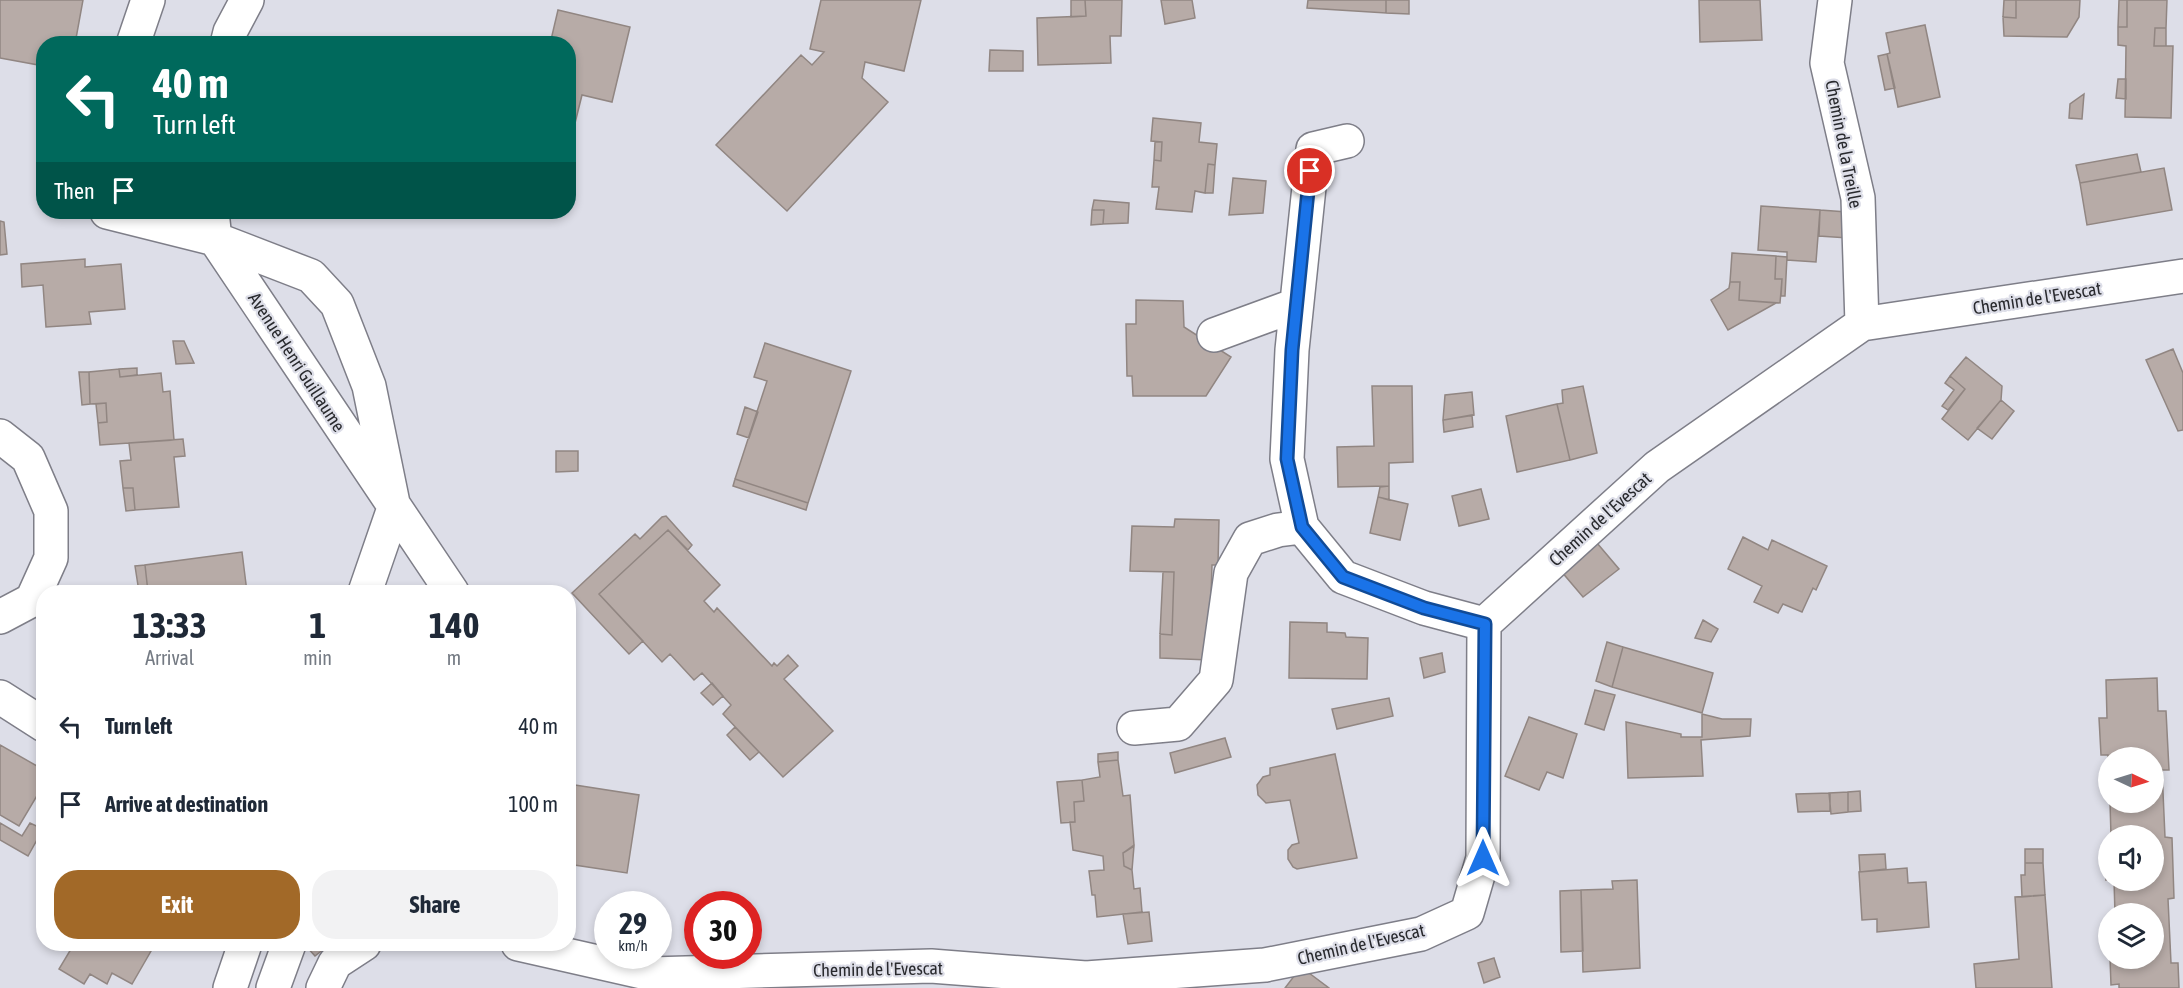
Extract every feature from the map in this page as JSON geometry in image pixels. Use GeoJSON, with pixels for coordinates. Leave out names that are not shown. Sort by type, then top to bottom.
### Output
{"type":"FeatureCollection","features":[{"type":"Feature","properties":{"kind":"street"},"geometry":{"type":"LineString","coordinates":[[136,36],[148,0]]}},
{"type":"Feature","properties":{"kind":"street"},"geometry":{"type":"LineString","coordinates":[[229,36],[247,0]]}},
{"type":"Feature","properties":{"kind":"street","name":"Chemin de la Treille"},"geometry":{"type":"LineString","coordinates":[[1835,0],[1827,63],[1858,198],[1862,324]]}},
{"type":"Feature","properties":{"kind":"street"},"geometry":{"type":"LineString","coordinates":[[1347,141],[1313,149],[1292,350],[1287,459],[1302,527],[1343,577],[1424,608],[1485,624]]}},
{"type":"Feature","properties":{"kind":"street"},"geometry":{"type":"LineString","coordinates":[[164,219],[213,225],[311,276],[336,304],[369,386],[394,508],[367,585]]}},
{"type":"Feature","properties":{"kind":"street","name":"Avenue Henri Guillaume"},"geometry":{"type":"LineString","coordinates":[[213,225],[394,508],[427,578]]}},
{"type":"Feature","properties":{"kind":"street","name":"Chemin de l'Evescat"},"geometry":{"type":"LineString","coordinates":[[549,951],[651,974],[726,980],[930,966],[1094,983],[1265,965],[1421,934],[1467,912],[1483,858],[1485,624],[1657,467],[1862,324],[2183,276]]}},
{"type":"Feature","properties":{"kind":"street"},"geometry":{"type":"LineString","coordinates":[[1214,335],[1296,304]]}},
{"type":"Feature","properties":{"kind":"street"},"geometry":{"type":"LineString","coordinates":[[0,436],[28,458],[51,511],[51,558],[39,585]]}},
{"type":"Feature","properties":{"kind":"street"},"geometry":{"type":"LineString","coordinates":[[1134,728],[1178,724],[1216,680],[1230,573],[1250,539],[1278,530],[1302,527]]}},
{"type":"Feature","properties":{"kind":"street"},"geometry":{"type":"LineString","coordinates":[[0,617],[32,600],[36,591]]}},
{"type":"Feature","properties":{"kind":"street"},"geometry":{"type":"LineString","coordinates":[[0,697],[36,719]]}},
{"type":"Feature","properties":{"kind":"street"},"geometry":{"type":"LineString","coordinates":[[230,988],[243,951]]}},
{"type":"Feature","properties":{"kind":"street"},"geometry":{"type":"LineString","coordinates":[[236,988],[244,951]]}},
{"type":"Feature","properties":{"kind":"street"},"geometry":{"type":"LineString","coordinates":[[273,988],[286,951]]}},
{"type":"Feature","properties":{"kind":"street"},"geometry":{"type":"LineString","coordinates":[[323,988],[336,963],[354,951]]}},
{"type":"Feature","properties":{"kind":"building"},"geometry":{"type":"Polygon","coordinates":[[[0,0],[83,0],[76,36],[36,36],[36,65],[0,58],[0,0]]]}},
{"type":"Feature","properties":{"kind":"building"},"geometry":{"type":"Polygon","coordinates":[[[821,0],[921,0],[904,71],[865,62],[862,78],[888,102],[787,211],[716,145],[801,55],[812,65],[824,52],[810,49],[821,0]]]}},
{"type":"Feature","properties":{"kind":"building"},"geometry":{"type":"Polygon","coordinates":[[[1071,0],[1085,0],[1086,16],[1071,17],[1071,0]]]}},
{"type":"Feature","properties":{"kind":"building"},"geometry":{"type":"Polygon","coordinates":[[[1085,0],[1122,0],[1121,36],[1110,36],[1111,63],[1038,65],[1037,18],[1086,16],[1085,0]]]}},
{"type":"Feature","properties":{"kind":"building"},"geometry":{"type":"Polygon","coordinates":[[[1161,0],[1192,0],[1195,18],[1165,24],[1161,0]]]}},
{"type":"Feature","properties":{"kind":"building"},"geometry":{"type":"Polygon","coordinates":[[[1308,0],[1386,0],[1386,13],[1307,8],[1308,0]]]}},
{"type":"Feature","properties":{"kind":"building"},"geometry":{"type":"Polygon","coordinates":[[[1386,0],[1409,0],[1409,14],[1386,13],[1386,0]]]}},
{"type":"Feature","properties":{"kind":"building"},"geometry":{"type":"Polygon","coordinates":[[[1699,0],[1760,0],[1762,40],[1700,42],[1699,0]]]}},
{"type":"Feature","properties":{"kind":"building"},"geometry":{"type":"Polygon","coordinates":[[[2004,0],[2016,0],[2016,18],[2003,17],[2004,0]]]}},
{"type":"Feature","properties":{"kind":"building"},"geometry":{"type":"Polygon","coordinates":[[[2016,0],[2080,0],[2079,17],[2067,37],[2004,36],[2003,17],[2016,18],[2016,0]]]}},
{"type":"Feature","properties":{"kind":"building"},"geometry":{"type":"Polygon","coordinates":[[[2119,0],[2127,0],[2127,27],[2118,27],[2119,0]]]}},
{"type":"Feature","properties":{"kind":"building"},"geometry":{"type":"Polygon","coordinates":[[[2127,0],[2167,0],[2166,28],[2155,28],[2154,46],[2173,46],[2171,118],[2125,117],[2126,46],[2118,45],[2118,27],[2127,27],[2127,0]]]}},
{"type":"Feature","properties":{"kind":"building"},"geometry":{"type":"Polygon","coordinates":[[[558,10],[630,27],[612,102],[582,95],[576,119],[576,36],[552,36],[558,10]]]}},
{"type":"Feature","properties":{"kind":"building"},"geometry":{"type":"Polygon","coordinates":[[[1925,25],[1940,97],[1898,107],[1887,54],[1890,53],[1886,33],[1925,25]]]}},
{"type":"Feature","properties":{"kind":"building"},"geometry":{"type":"Polygon","coordinates":[[[2155,28],[2166,28],[2166,46],[2154,46],[2155,28]]]}},
{"type":"Feature","properties":{"kind":"building"},"geometry":{"type":"Polygon","coordinates":[[[990,50],[1023,51],[1023,71],[989,71],[990,50]]]}},
{"type":"Feature","properties":{"kind":"building"},"geometry":{"type":"Polygon","coordinates":[[[1887,54],[1895,88],[1885,90],[1878,56],[1887,54]]]}},
{"type":"Feature","properties":{"kind":"building"},"geometry":{"type":"Polygon","coordinates":[[[2118,79],[2126,79],[2126,99],[2116,98],[2118,79]]]}},
{"type":"Feature","properties":{"kind":"building"},"geometry":{"type":"Polygon","coordinates":[[[2084,94],[2082,119],[2069,118],[2070,104],[2084,94]]]}},
{"type":"Feature","properties":{"kind":"building"},"geometry":{"type":"Polygon","coordinates":[[[1153,118],[1201,123],[1199,142],[1217,144],[1215,165],[1208,164],[1205,193],[1195,191],[1192,212],[1156,209],[1159,187],[1152,187],[1154,160],[1161,161],[1162,142],[1151,141],[1153,118]]]}},
{"type":"Feature","properties":{"kind":"building"},"geometry":{"type":"Polygon","coordinates":[[[1155,142],[1162,142],[1161,161],[1154,160],[1155,142]]]}},
{"type":"Feature","properties":{"kind":"building"},"geometry":{"type":"Polygon","coordinates":[[[2137,154],[2141,172],[2080,183],[2076,165],[2137,154]]]}},
{"type":"Feature","properties":{"kind":"building"},"geometry":{"type":"Polygon","coordinates":[[[1208,164],[1215,165],[1213,193],[1205,193],[1208,164]]]}},
{"type":"Feature","properties":{"kind":"building"},"geometry":{"type":"Polygon","coordinates":[[[2164,168],[2172,210],[2087,225],[2080,183],[2164,168]]]}},
{"type":"Feature","properties":{"kind":"building"},"geometry":{"type":"Polygon","coordinates":[[[1233,178],[1266,181],[1263,213],[1229,215],[1233,178]]]}},
{"type":"Feature","properties":{"kind":"building"},"geometry":{"type":"Polygon","coordinates":[[[1094,200],[1129,203],[1128,223],[1103,224],[1104,210],[1092,210],[1094,200]]]}},
{"type":"Feature","properties":{"kind":"building"},"geometry":{"type":"Polygon","coordinates":[[[1761,206],[1820,210],[1816,262],[1787,260],[1787,252],[1758,250],[1761,206]]]}},
{"type":"Feature","properties":{"kind":"building"},"geometry":{"type":"Polygon","coordinates":[[[1092,210],[1104,210],[1103,224],[1091,225],[1092,210]]]}},
{"type":"Feature","properties":{"kind":"building"},"geometry":{"type":"Polygon","coordinates":[[[1820,210],[1847,212],[1848,238],[1819,236],[1820,210]]]}},
{"type":"Feature","properties":{"kind":"building"},"geometry":{"type":"Polygon","coordinates":[[[0,221],[4,222],[7,254],[0,255],[0,221]]]}},
{"type":"Feature","properties":{"kind":"building"},"geometry":{"type":"Polygon","coordinates":[[[1732,253],[1776,256],[1775,279],[1782,279],[1780,303],[1739,300],[1740,282],[1730,282],[1732,253]]]}},
{"type":"Feature","properties":{"kind":"building"},"geometry":{"type":"Polygon","coordinates":[[[1776,256],[1787,257],[1785,296],[1781,296],[1782,279],[1775,279],[1776,256]]]}},
{"type":"Feature","properties":{"kind":"building"},"geometry":{"type":"Polygon","coordinates":[[[85,259],[85,267],[121,264],[125,309],[89,312],[91,324],[46,327],[43,285],[22,287],[21,264],[85,259]]]}},
{"type":"Feature","properties":{"kind":"building"},"geometry":{"type":"Polygon","coordinates":[[[1730,282],[1740,282],[1739,300],[1776,303],[1728,330],[1711,300],[1729,288],[1730,282]]]}},
{"type":"Feature","properties":{"kind":"building"},"geometry":{"type":"Polygon","coordinates":[[[1136,300],[1183,301],[1184,327],[1231,357],[1206,396],[1133,396],[1132,376],[1127,376],[1126,324],[1136,324],[1136,300]]]}},
{"type":"Feature","properties":{"kind":"building"},"geometry":{"type":"Polygon","coordinates":[[[173,341],[184,341],[194,363],[176,364],[173,341]]]}},
{"type":"Feature","properties":{"kind":"building"},"geometry":{"type":"Polygon","coordinates":[[[765,343],[851,371],[808,503],[735,479],[767,381],[754,377],[765,343]]]}},
{"type":"Feature","properties":{"kind":"building"},"geometry":{"type":"Polygon","coordinates":[[[2173,349],[2183,373],[2183,430],[2178,431],[2146,360],[2173,349]]]}},
{"type":"Feature","properties":{"kind":"building"},"geometry":{"type":"Polygon","coordinates":[[[1966,357],[2002,386],[2001,400],[1968,440],[1942,419],[1965,389],[1950,376],[1966,357]]]}},
{"type":"Feature","properties":{"kind":"building"},"geometry":{"type":"Polygon","coordinates":[[[137,368],[137,375],[120,377],[119,369],[137,368]]]}},
{"type":"Feature","properties":{"kind":"building"},"geometry":{"type":"Polygon","coordinates":[[[119,369],[120,377],[161,373],[163,392],[170,391],[174,440],[100,445],[98,423],[107,422],[106,403],[90,404],[89,372],[119,369]]]}},
{"type":"Feature","properties":{"kind":"building"},"geometry":{"type":"Polygon","coordinates":[[[79,372],[89,372],[90,404],[82,405],[79,372]]]}},
{"type":"Feature","properties":{"kind":"building"},"geometry":{"type":"Polygon","coordinates":[[[1950,376],[1965,389],[1948,410],[1942,406],[1954,390],[1945,383],[1950,376]]]}},
{"type":"Feature","properties":{"kind":"building"},"geometry":{"type":"Polygon","coordinates":[[[1372,386],[1412,386],[1413,462],[1389,463],[1389,486],[1338,487],[1337,447],[1374,446],[1372,386]]]}},
{"type":"Feature","properties":{"kind":"building"},"geometry":{"type":"Polygon","coordinates":[[[1583,386],[1597,453],[1570,460],[1557,404],[1563,403],[1562,390],[1583,386]]]}},
{"type":"Feature","properties":{"kind":"building"},"geometry":{"type":"Polygon","coordinates":[[[1472,392],[1474,415],[1443,420],[1445,395],[1472,392]]]}},
{"type":"Feature","properties":{"kind":"building"},"geometry":{"type":"Polygon","coordinates":[[[2001,400],[2014,411],[1992,439],[1977,428],[2001,400]]]}},
{"type":"Feature","properties":{"kind":"building"},"geometry":{"type":"Polygon","coordinates":[[[106,403],[107,422],[98,423],[96,404],[106,403]]]}},
{"type":"Feature","properties":{"kind":"building"},"geometry":{"type":"Polygon","coordinates":[[[1557,404],[1570,460],[1517,472],[1506,416],[1557,404]]]}},
{"type":"Feature","properties":{"kind":"building"},"geometry":{"type":"Polygon","coordinates":[[[745,407],[758,412],[749,438],[737,434],[745,407]]]}},
{"type":"Feature","properties":{"kind":"building"},"geometry":{"type":"Polygon","coordinates":[[[1472,415],[1473,427],[1444,432],[1443,420],[1472,415]]]}},
{"type":"Feature","properties":{"kind":"building"},"geometry":{"type":"Polygon","coordinates":[[[183,439],[185,456],[174,457],[179,507],[135,510],[133,488],[123,488],[120,461],[131,460],[129,443],[183,439]]]}},
{"type":"Feature","properties":{"kind":"building"},"geometry":{"type":"Polygon","coordinates":[[[556,451],[578,451],[578,471],[556,472],[556,451]]]}},
{"type":"Feature","properties":{"kind":"building"},"geometry":{"type":"Polygon","coordinates":[[[735,479],[808,503],[806,510],[733,486],[735,479]]]}},
{"type":"Feature","properties":{"kind":"building"},"geometry":{"type":"Polygon","coordinates":[[[1389,486],[1389,500],[1378,497],[1380,487],[1389,486]]]}},
{"type":"Feature","properties":{"kind":"building"},"geometry":{"type":"Polygon","coordinates":[[[123,488],[133,488],[135,510],[126,511],[123,488]]]}},
{"type":"Feature","properties":{"kind":"building"},"geometry":{"type":"Polygon","coordinates":[[[1481,489],[1489,519],[1459,526],[1452,496],[1481,489]]]}},
{"type":"Feature","properties":{"kind":"building"},"geometry":{"type":"Polygon","coordinates":[[[1378,497],[1408,504],[1400,540],[1370,533],[1378,497]]]}},
{"type":"Feature","properties":{"kind":"building"},"geometry":{"type":"Polygon","coordinates":[[[666,516],[692,545],[688,550],[668,530],[599,594],[643,641],[629,654],[576,597],[576,589],[635,534],[640,539],[662,517],[666,516]]]}},
{"type":"Feature","properties":{"kind":"building"},"geometry":{"type":"Polygon","coordinates":[[[1175,519],[1219,520],[1218,565],[1212,565],[1209,660],[1160,658],[1160,634],[1172,635],[1174,572],[1130,571],[1132,526],[1174,527],[1175,519]]]}},
{"type":"Feature","properties":{"kind":"building"},"geometry":{"type":"Polygon","coordinates":[[[668,530],[720,585],[704,601],[714,612],[717,608],[772,666],[774,663],[777,666],[788,655],[798,666],[784,679],[833,731],[783,777],[723,714],[731,705],[702,673],[694,680],[670,654],[662,662],[599,594],[668,530]]]}},
{"type":"Feature","properties":{"kind":"building"},"geometry":{"type":"Polygon","coordinates":[[[1743,537],[1768,550],[1772,540],[1827,566],[1802,612],[1783,604],[1778,613],[1754,602],[1762,586],[1728,569],[1743,537]]]}},
{"type":"Feature","properties":{"kind":"building"},"geometry":{"type":"Polygon","coordinates":[[[1597,543],[1619,569],[1583,597],[1561,571],[1597,543]]]}},
{"type":"Feature","properties":{"kind":"building"},"geometry":{"type":"Polygon","coordinates":[[[242,552],[246,585],[147,585],[145,565],[242,552]]]}},
{"type":"Feature","properties":{"kind":"building"},"geometry":{"type":"Polygon","coordinates":[[[145,565],[147,585],[138,585],[135,566],[145,565]]]}},
{"type":"Feature","properties":{"kind":"building"},"geometry":{"type":"Polygon","coordinates":[[[1163,572],[1174,572],[1172,635],[1160,634],[1163,572]]]}},
{"type":"Feature","properties":{"kind":"building"},"geometry":{"type":"Polygon","coordinates":[[[1703,620],[1718,629],[1711,642],[1695,638],[1703,620]]]}},
{"type":"Feature","properties":{"kind":"building"},"geometry":{"type":"Polygon","coordinates":[[[1290,622],[1327,623],[1327,632],[1345,633],[1346,637],[1368,638],[1367,679],[1289,678],[1290,622]]]}},
{"type":"Feature","properties":{"kind":"building"},"geometry":{"type":"Polygon","coordinates":[[[1607,642],[1623,647],[1612,687],[1596,681],[1607,642]]]}},
{"type":"Feature","properties":{"kind":"building"},"geometry":{"type":"Polygon","coordinates":[[[1623,647],[1713,673],[1702,713],[1612,687],[1623,647]]]}},
{"type":"Feature","properties":{"kind":"building"},"geometry":{"type":"Polygon","coordinates":[[[1442,653],[1445,672],[1424,678],[1420,658],[1442,653]]]}},
{"type":"Feature","properties":{"kind":"building"},"geometry":{"type":"Polygon","coordinates":[[[2157,678],[2158,711],[2166,711],[2169,770],[2164,770],[2164,747],[2101,747],[2099,718],[2107,718],[2106,680],[2157,678]]]}},
{"type":"Feature","properties":{"kind":"building"},"geometry":{"type":"Polygon","coordinates":[[[712,683],[723,696],[713,705],[701,693],[712,683]]]}},
{"type":"Feature","properties":{"kind":"building"},"geometry":{"type":"Polygon","coordinates":[[[1595,690],[1615,695],[1604,730],[1585,724],[1595,690]]]}},
{"type":"Feature","properties":{"kind":"building"},"geometry":{"type":"Polygon","coordinates":[[[1389,698],[1393,716],[1337,729],[1332,709],[1389,698]]]}},
{"type":"Feature","properties":{"kind":"building"},"geometry":{"type":"Polygon","coordinates":[[[1702,714],[1722,719],[1751,719],[1750,736],[1701,740],[1703,776],[1628,778],[1626,722],[1681,734],[1681,737],[1702,737],[1702,714]]]}},
{"type":"Feature","properties":{"kind":"building"},"geometry":{"type":"Polygon","coordinates":[[[1529,717],[1577,734],[1563,778],[1547,772],[1539,790],[1505,776],[1529,717]]]}},
{"type":"Feature","properties":{"kind":"building"},"geometry":{"type":"Polygon","coordinates":[[[735,727],[759,752],[750,760],[727,735],[735,727]]]}},
{"type":"Feature","properties":{"kind":"building"},"geometry":{"type":"Polygon","coordinates":[[[1225,738],[1231,757],[1175,773],[1170,753],[1225,738]]]}},
{"type":"Feature","properties":{"kind":"building"},"geometry":{"type":"Polygon","coordinates":[[[0,745],[36,765],[36,797],[19,826],[0,815],[0,745]]]}},
{"type":"Feature","properties":{"kind":"building"},"geometry":{"type":"Polygon","coordinates":[[[1118,752],[1118,760],[1098,762],[1098,754],[1118,752]]]}},
{"type":"Feature","properties":{"kind":"building"},"geometry":{"type":"Polygon","coordinates":[[[1335,754],[1357,858],[1297,869],[1288,859],[1288,850],[1292,845],[1299,843],[1290,800],[1266,803],[1258,795],[1257,785],[1263,777],[1270,775],[1270,768],[1335,754]]]}},
{"type":"Feature","properties":{"kind":"building"},"geometry":{"type":"Polygon","coordinates":[[[1118,760],[1123,796],[1130,795],[1134,845],[1123,853],[1124,866],[1132,870],[1134,889],[1140,888],[1142,912],[1097,917],[1089,871],[1104,870],[1103,856],[1073,850],[1070,822],[1075,822],[1074,802],[1084,801],[1082,780],[1100,777],[1098,762],[1118,760]]]}},
{"type":"Feature","properties":{"kind":"building"},"geometry":{"type":"Polygon","coordinates":[[[1082,780],[1084,801],[1074,802],[1075,822],[1061,823],[1057,782],[1082,780]]]}},
{"type":"Feature","properties":{"kind":"building"},"geometry":{"type":"Polygon","coordinates":[[[576,785],[639,795],[627,873],[576,865],[576,785]]]}},
{"type":"Feature","properties":{"kind":"building"},"geometry":{"type":"Polygon","coordinates":[[[1860,791],[1861,811],[1848,812],[1848,792],[1860,791]]]}},
{"type":"Feature","properties":{"kind":"building"},"geometry":{"type":"Polygon","coordinates":[[[1848,792],[1848,812],[1831,814],[1829,793],[1848,792]]]}},
{"type":"Feature","properties":{"kind":"building"},"geometry":{"type":"Polygon","coordinates":[[[1830,793],[1830,811],[1798,812],[1796,794],[1830,793]]]}},
{"type":"Feature","properties":{"kind":"building"},"geometry":{"type":"Polygon","coordinates":[[[2110,813],[2164,813],[2165,837],[2172,838],[2174,898],[2168,899],[2171,963],[2178,963],[2179,988],[2119,988],[2119,984],[2111,985],[2110,969],[2164,969],[2164,903],[2115,903],[2114,891],[2164,891],[2164,825],[2111,825],[2110,813]]]}},
{"type":"Feature","properties":{"kind":"building"},"geometry":{"type":"Polygon","coordinates":[[[0,823],[22,836],[30,823],[36,826],[36,842],[28,856],[0,840],[0,823]]]}},
{"type":"Feature","properties":{"kind":"building"},"geometry":{"type":"Polygon","coordinates":[[[1134,846],[1132,870],[1124,866],[1123,853],[1134,846]]]}},
{"type":"Feature","properties":{"kind":"building"},"geometry":{"type":"Polygon","coordinates":[[[2025,849],[2043,849],[2043,863],[2025,863],[2025,849]]]}},
{"type":"Feature","properties":{"kind":"building"},"geometry":{"type":"Polygon","coordinates":[[[1885,854],[1886,869],[1860,872],[1859,855],[1885,854]]]}},
{"type":"Feature","properties":{"kind":"building"},"geometry":{"type":"Polygon","coordinates":[[[2025,863],[2043,863],[2045,895],[2022,897],[2021,875],[2025,875],[2025,863]]]}},
{"type":"Feature","properties":{"kind":"building"},"geometry":{"type":"Polygon","coordinates":[[[1907,868],[1908,883],[1926,882],[1929,927],[1877,932],[1877,919],[1862,920],[1859,872],[1907,868]]]}},
{"type":"Feature","properties":{"kind":"building"},"geometry":{"type":"Polygon","coordinates":[[[1637,880],[1640,968],[1583,972],[1581,890],[1613,889],[1612,881],[1637,880]]]}},
{"type":"Feature","properties":{"kind":"building"},"geometry":{"type":"Polygon","coordinates":[[[1581,890],[1583,951],[1561,952],[1560,891],[1581,890]]]}},
{"type":"Feature","properties":{"kind":"building"},"geometry":{"type":"Polygon","coordinates":[[[2045,895],[2052,988],[1976,988],[1974,964],[2019,959],[2015,897],[2045,895]]]}},
{"type":"Feature","properties":{"kind":"building"},"geometry":{"type":"Polygon","coordinates":[[[1149,912],[1152,941],[1128,944],[1123,914],[1149,912]]]}},
{"type":"Feature","properties":{"kind":"building"},"geometry":{"type":"Polygon","coordinates":[[[70,951],[151,951],[132,984],[112,973],[107,984],[90,974],[84,984],[59,969],[70,951]]]}},
{"type":"Feature","properties":{"kind":"building"},"geometry":{"type":"Polygon","coordinates":[[[310,951],[321,951],[315,956],[310,951]]]}},
{"type":"Feature","properties":{"kind":"building"},"geometry":{"type":"Polygon","coordinates":[[[1494,958],[1500,977],[1484,983],[1478,963],[1494,958]]]}},
{"type":"Feature","properties":{"kind":"building"},"geometry":{"type":"Polygon","coordinates":[[[1301,967],[1329,988],[1285,988],[1301,967]]]}},
{"type":"Feature","properties":{"kind":"route"},"geometry":{"type":"LineString","coordinates":[[1310,171],[1292,350],[1287,459],[1302,527],[1343,577],[1424,608],[1485,624],[1483,858]]}}]}
